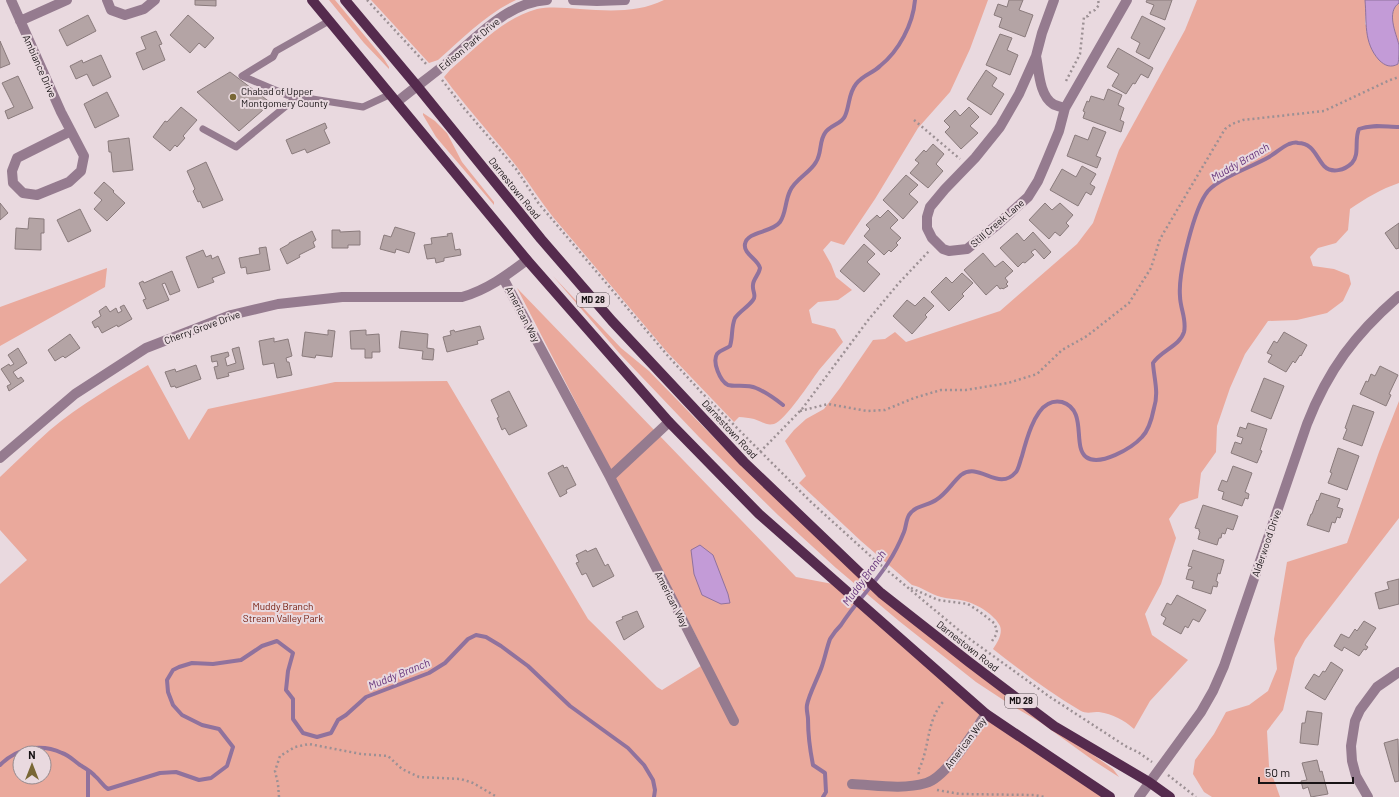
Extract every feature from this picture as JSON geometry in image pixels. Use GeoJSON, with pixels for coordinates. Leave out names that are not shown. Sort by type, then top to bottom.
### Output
{"type":"FeatureCollection","features":[{"type":"Feature","properties":{"kind":"main road","name":"MD 28"},"geometry":{"type":"LineString","coordinates":[[312,0],[527,260],[669,422],[759,514],[986,714],[1110,797]]}},
{"type":"Feature","properties":{"kind":"main road","name":"Darnestown Road"},"geometry":{"type":"LineString","coordinates":[[345,0],[541,239],[612,321],[744,462],[881,593],[1054,726],[1149,782],[1170,797]]}},
{"type":"Feature","properties":{"kind":"street","name":"Ambiance Drive"},"geometry":{"type":"LineString","coordinates":[[11,0],[84,156],[81,171],[69,182],[37,195],[23,193],[13,183],[12,171],[17,158],[71,130]]}},
{"type":"Feature","properties":{"kind":"street"},"geometry":{"type":"LineString","coordinates":[[20,21],[67,0]]}},
{"type":"Feature","properties":{"kind":"street"},"geometry":{"type":"LineString","coordinates":[[107,0],[111,10],[124,14],[144,9],[155,0]]}},
{"type":"Feature","properties":{"kind":"street","name":"Edison Park Drive"},"geometry":{"type":"LineString","coordinates":[[394,98],[417,86],[502,17],[522,6],[547,0]]}},
{"type":"Feature","properties":{"kind":"street"},"geometry":{"type":"LineString","coordinates":[[573,0],[625,0]]}},
{"type":"Feature","properties":{"kind":"street"},"geometry":{"type":"LineString","coordinates":[[936,244],[927,228],[927,217],[930,207],[1000,127],[1019,94],[1036,56],[1042,33],[1054,0]]}},
{"type":"Feature","properties":{"kind":"street","name":"Still Creek Lane"},"geometry":{"type":"LineString","coordinates":[[936,244],[943,249],[949,250],[967,249],[997,225],[1028,196],[1038,181],[1047,160],[1059,131],[1065,108],[1127,0]]}},
{"type":"Feature","properties":{"kind":"street"},"geometry":{"type":"LineString","coordinates":[[1036,56],[1042,86],[1046,96],[1053,104],[1065,108]]}},
{"type":"Feature","properties":{"kind":"street","name":"Cherry Grove Drive"},"geometry":{"type":"LineString","coordinates":[[0,458],[75,394],[146,348],[231,315],[278,304],[342,297],[462,297],[476,294],[503,278],[527,260]]}},
{"type":"Feature","properties":{"kind":"street","name":"American Way"},"geometry":{"type":"LineString","coordinates":[[503,278],[610,477],[734,721]]}},
{"type":"Feature","properties":{"kind":"street","name":"Alderwood Drive"},"geometry":{"type":"LineString","coordinates":[[1139,797],[1201,712],[1213,691],[1224,666],[1307,424],[1326,381],[1336,364],[1355,339],[1376,316],[1399,296]]}},
{"type":"Feature","properties":{"kind":"street"},"geometry":{"type":"LineString","coordinates":[[610,477],[669,422]]}},
{"type":"Feature","properties":{"kind":"street"},"geometry":{"type":"LineString","coordinates":[[1368,797],[1356,776],[1352,761],[1351,746],[1354,721],[1377,686],[1399,672]]}},
{"type":"Feature","properties":{"kind":"street","name":"American Way"},"geometry":{"type":"LineString","coordinates":[[852,784],[901,787],[927,783],[941,775],[970,738],[986,714]]}},
{"type":"Feature","properties":{"kind":"lane"},"geometry":{"type":"LineString","coordinates":[[329,21],[276,50],[273,57],[242,76],[287,95],[363,107],[394,98]]}},
{"type":"Feature","properties":{"kind":"lane"},"geometry":{"type":"LineString","coordinates":[[203,130],[236,147],[297,97]]}},
{"type":"Feature","properties":{"kind":"path"},"geometry":{"type":"LineString","coordinates":[[368,0],[443,80],[463,107],[516,169],[550,218],[639,323],[697,388],[811,502],[876,561],[967,637],[1050,697],[1127,747],[1138,752],[1196,797]]}},
{"type":"Feature","properties":{"kind":"path"},"geometry":{"type":"LineString","coordinates":[[1066,83],[1080,54],[1084,17],[1088,16],[1089,13],[1095,10],[1099,5],[1098,0]]}},
{"type":"Feature","properties":{"kind":"path"},"geometry":{"type":"LineString","coordinates":[[800,411],[828,404],[866,411],[886,410],[914,398],[941,390],[966,390],[1008,383],[1036,374],[1062,350],[1087,336],[1129,303],[1151,268],[1160,239],[1226,129],[1232,124],[1243,120],[1324,111],[1399,77]]}},
{"type":"Feature","properties":{"kind":"path"},"geometry":{"type":"LineString","coordinates":[[914,120],[968,165]]}},
{"type":"Feature","properties":{"kind":"path"},"geometry":{"type":"LineString","coordinates":[[759,450],[800,411],[880,305],[936,244]]}},
{"type":"Feature","properties":{"kind":"path"},"geometry":{"type":"LineString","coordinates":[[907,587],[938,600],[968,604],[994,623],[997,630],[992,641]]}},
{"type":"Feature","properties":{"kind":"path"},"geometry":{"type":"LineString","coordinates":[[943,702],[938,707],[932,719],[922,764],[918,771],[920,779],[939,792],[960,794],[1034,795],[1046,797]]}},
{"type":"Feature","properties":{"kind":"path"},"geometry":{"type":"LineString","coordinates":[[279,797],[275,771],[280,756],[295,747],[308,744],[361,754],[388,756],[402,769],[419,777],[461,779],[473,783],[497,797]]}},
{"type":"Feature","properties":{"kind":"green space"},"geometry":{"type":"Polygon","coordinates":[[[329,0],[335,0],[384,59],[389,69],[364,43],[329,0]]]}},
{"type":"Feature","properties":{"kind":"green space"},"geometry":{"type":"Polygon","coordinates":[[[371,0],[516,0],[505,5],[485,19],[438,60],[429,63],[371,0]]]}},
{"type":"Feature","properties":{"kind":"green space"},"geometry":{"type":"Polygon","coordinates":[[[664,0],[988,0],[970,49],[950,92],[918,128],[875,199],[844,245],[831,241],[823,250],[836,277],[852,290],[838,300],[818,302],[809,310],[812,323],[835,329],[843,342],[819,370],[785,416],[774,424],[766,424],[754,419],[741,417],[734,422],[667,352],[553,217],[517,167],[444,77],[480,43],[501,26],[525,13],[537,9],[553,7],[623,10],[644,7],[664,0]]]}},
{"type":"Feature","properties":{"kind":"green space"},"geometry":{"type":"Polygon","coordinates":[[[1197,0],[1365,0],[1365,24],[1398,64],[1399,62],[1399,183],[1374,194],[1350,209],[1348,230],[1336,243],[1318,248],[1310,257],[1313,266],[1334,269],[1349,275],[1351,284],[1343,301],[1327,313],[1297,320],[1268,321],[1245,354],[1230,388],[1217,426],[1216,452],[1201,473],[1198,498],[1180,504],[1169,519],[1176,538],[1161,584],[1145,614],[1152,635],[1188,660],[1150,701],[1134,729],[1122,720],[1109,714],[1099,712],[1087,713],[1081,711],[1036,682],[993,649],[999,638],[1001,629],[998,622],[985,610],[970,602],[941,597],[912,585],[861,541],[799,483],[806,476],[785,441],[806,419],[824,409],[873,340],[885,339],[895,332],[906,342],[1000,311],[1077,244],[1093,223],[1119,150],[1185,30],[1197,0]]]}},
{"type":"Feature","properties":{"kind":"green space"},"geometry":{"type":"Polygon","coordinates":[[[1399,3],[1399,47],[1392,18],[1395,7],[1399,3]]]}},
{"type":"Feature","properties":{"kind":"green space"},"geometry":{"type":"Polygon","coordinates":[[[423,113],[435,121],[447,133],[462,162],[494,202],[494,205],[436,137],[423,113]]]}},
{"type":"Feature","properties":{"kind":"green space"},"geometry":{"type":"Polygon","coordinates":[[[107,268],[105,287],[0,346],[0,307],[107,268]]]}},
{"type":"Feature","properties":{"kind":"green space"},"geometry":{"type":"Polygon","coordinates":[[[553,276],[621,348],[649,371],[728,452],[807,527],[1022,704],[1113,769],[1119,777],[1040,722],[976,682],[899,621],[836,568],[778,515],[699,437],[620,354],[553,276]]]}},
{"type":"Feature","properties":{"kind":"green space","name":"Muddy Branch Stream Valley Park"},"geometry":{"type":"Polygon","coordinates":[[[517,288],[796,577],[838,585],[986,714],[1110,797],[0,797],[0,584],[27,560],[0,530],[0,477],[61,421],[148,365],[189,440],[208,409],[335,382],[447,381],[588,619],[657,687],[662,690],[709,661],[517,288]]]}},
{"type":"Feature","properties":{"kind":"green space"},"geometry":{"type":"Polygon","coordinates":[[[1399,401],[1399,518],[1305,640],[1295,658],[1283,710],[1267,731],[1269,766],[1280,797],[1212,797],[1204,792],[1193,774],[1195,760],[1214,734],[1226,712],[1249,705],[1268,691],[1277,669],[1274,639],[1287,562],[1347,543],[1379,452],[1399,401]]]}},
{"type":"Feature","properties":{"kind":"shaded area"},"geometry":{"type":"Polygon","coordinates":[[[1365,0],[1399,0],[1392,17],[1399,45],[1398,64],[1390,66],[1384,64],[1379,60],[1370,46],[1367,32],[1365,0]]]}},
{"type":"Feature","properties":{"kind":"shaded area"},"geometry":{"type":"Polygon","coordinates":[[[700,545],[713,555],[730,603],[721,604],[702,595],[694,574],[691,550],[700,545]]]}},
{"type":"Feature","properties":{"kind":"building"},"geometry":{"type":"Polygon","coordinates":[[[195,0],[216,0],[216,6],[195,5],[195,0]]]}},
{"type":"Feature","properties":{"kind":"building"},"geometry":{"type":"Polygon","coordinates":[[[1009,0],[1023,0],[1019,10],[1033,15],[1025,37],[999,27],[1002,18],[994,15],[998,4],[1007,7],[1009,0]]]}},
{"type":"Feature","properties":{"kind":"building"},"geometry":{"type":"Polygon","coordinates":[[[1147,0],[1172,0],[1165,20],[1150,14],[1154,5],[1146,2],[1147,0]]]}},
{"type":"Feature","properties":{"kind":"building"},"geometry":{"type":"Polygon","coordinates":[[[88,15],[96,31],[67,46],[59,30],[88,15]]]}},
{"type":"Feature","properties":{"kind":"building"},"geometry":{"type":"Polygon","coordinates":[[[188,15],[214,38],[205,48],[199,43],[190,53],[170,35],[188,15]]]}},
{"type":"Feature","properties":{"kind":"building"},"geometry":{"type":"Polygon","coordinates":[[[1142,16],[1165,28],[1149,59],[1136,52],[1140,43],[1131,38],[1142,16]]]}},
{"type":"Feature","properties":{"kind":"building"},"geometry":{"type":"Polygon","coordinates":[[[156,31],[162,44],[159,45],[165,60],[143,70],[136,53],[146,49],[141,37],[156,31]]]}},
{"type":"Feature","properties":{"kind":"building"},"geometry":{"type":"Polygon","coordinates":[[[1000,34],[1012,38],[1007,50],[1018,55],[1010,75],[986,65],[1000,34]]]}},
{"type":"Feature","properties":{"kind":"building"},"geometry":{"type":"Polygon","coordinates":[[[0,41],[10,64],[0,68],[0,41]]]}},
{"type":"Feature","properties":{"kind":"building"},"geometry":{"type":"Polygon","coordinates":[[[1118,48],[1153,68],[1148,78],[1141,74],[1126,94],[1112,86],[1119,74],[1107,67],[1118,48]]]}},
{"type":"Feature","properties":{"kind":"building"},"geometry":{"type":"Polygon","coordinates":[[[101,55],[111,77],[93,86],[87,74],[76,79],[70,66],[82,60],[83,63],[101,55]]]}},
{"type":"Feature","properties":{"kind":"building"},"geometry":{"type":"Polygon","coordinates":[[[986,70],[997,78],[992,86],[1004,94],[991,115],[967,99],[986,70]]]}},
{"type":"Feature","properties":{"kind":"building","name":"Chabad of Upper Montgomery County"},"geometry":{"type":"Polygon","coordinates":[[[230,72],[271,103],[239,131],[197,92],[230,72]]]}},
{"type":"Feature","properties":{"kind":"building"},"geometry":{"type":"Polygon","coordinates":[[[18,76],[33,108],[8,119],[5,111],[14,107],[2,83],[18,76]]]}},
{"type":"Feature","properties":{"kind":"building"},"geometry":{"type":"Polygon","coordinates":[[[1108,89],[1122,95],[1118,105],[1124,108],[1120,120],[1124,122],[1121,132],[1083,118],[1085,112],[1083,111],[1091,96],[1104,100],[1108,89]]]}},
{"type":"Feature","properties":{"kind":"building"},"geometry":{"type":"Polygon","coordinates":[[[107,92],[119,116],[95,128],[84,104],[107,92]]]}},
{"type":"Feature","properties":{"kind":"building"},"geometry":{"type":"Polygon","coordinates":[[[181,107],[197,120],[183,136],[185,138],[177,147],[175,145],[170,151],[153,137],[165,121],[167,122],[181,107]]]}},
{"type":"Feature","properties":{"kind":"building"},"geometry":{"type":"Polygon","coordinates":[[[969,107],[979,117],[970,126],[978,133],[961,149],[945,132],[950,127],[944,121],[955,110],[960,116],[969,107]]]}},
{"type":"Feature","properties":{"kind":"building"},"geometry":{"type":"Polygon","coordinates":[[[325,123],[327,128],[324,130],[330,143],[307,153],[305,149],[292,154],[286,140],[325,123]]]}},
{"type":"Feature","properties":{"kind":"building"},"geometry":{"type":"Polygon","coordinates":[[[1093,127],[1106,132],[1096,156],[1101,158],[1097,168],[1067,156],[1075,135],[1088,140],[1093,127]]]}},
{"type":"Feature","properties":{"kind":"building"},"geometry":{"type":"Polygon","coordinates":[[[129,138],[133,170],[113,172],[111,152],[109,152],[108,141],[129,138]]]}},
{"type":"Feature","properties":{"kind":"building"},"geometry":{"type":"Polygon","coordinates":[[[933,144],[944,154],[936,164],[943,171],[928,188],[910,173],[919,163],[915,160],[924,150],[926,152],[933,144]]]}},
{"type":"Feature","properties":{"kind":"building"},"geometry":{"type":"Polygon","coordinates":[[[206,162],[223,200],[203,208],[200,201],[198,202],[193,191],[195,189],[187,171],[206,162]]]}},
{"type":"Feature","properties":{"kind":"building"},"geometry":{"type":"Polygon","coordinates":[[[1082,166],[1096,174],[1090,184],[1095,187],[1091,195],[1086,192],[1078,206],[1050,190],[1062,169],[1076,177],[1082,166]]]}},
{"type":"Feature","properties":{"kind":"building"},"geometry":{"type":"Polygon","coordinates":[[[906,175],[918,185],[909,194],[918,202],[903,219],[883,200],[906,175]]]}},
{"type":"Feature","properties":{"kind":"building"},"geometry":{"type":"Polygon","coordinates":[[[104,182],[125,203],[107,221],[94,209],[102,200],[94,193],[104,182]]]}},
{"type":"Feature","properties":{"kind":"building"},"geometry":{"type":"Polygon","coordinates":[[[0,203],[8,213],[0,220],[0,203]]]}},
{"type":"Feature","properties":{"kind":"building"},"geometry":{"type":"Polygon","coordinates":[[[1045,203],[1052,210],[1060,203],[1073,215],[1066,223],[1069,226],[1060,236],[1055,232],[1049,239],[1029,220],[1045,203]]]}},
{"type":"Feature","properties":{"kind":"building"},"geometry":{"type":"Polygon","coordinates":[[[80,209],[91,231],[68,242],[57,220],[80,209]]]}},
{"type":"Feature","properties":{"kind":"building"},"geometry":{"type":"Polygon","coordinates":[[[888,210],[898,220],[890,228],[901,238],[896,243],[898,245],[891,252],[889,250],[884,255],[864,236],[870,229],[866,225],[877,215],[880,218],[888,210]]]}},
{"type":"Feature","properties":{"kind":"building"},"geometry":{"type":"Polygon","coordinates":[[[29,218],[44,219],[44,233],[41,233],[41,250],[15,249],[16,228],[28,229],[29,218]]]}},
{"type":"Feature","properties":{"kind":"building"},"geometry":{"type":"Polygon","coordinates":[[[1399,223],[1399,248],[1396,249],[1385,233],[1399,223]]]}},
{"type":"Feature","properties":{"kind":"building"},"geometry":{"type":"Polygon","coordinates":[[[395,227],[415,233],[409,253],[396,249],[395,253],[380,249],[384,235],[391,237],[395,227]]]}},
{"type":"Feature","properties":{"kind":"building"},"geometry":{"type":"Polygon","coordinates":[[[332,230],[340,230],[340,232],[360,231],[360,245],[348,245],[348,248],[332,248],[332,230]]]}},
{"type":"Feature","properties":{"kind":"building"},"geometry":{"type":"Polygon","coordinates":[[[312,231],[316,240],[313,242],[315,247],[299,255],[300,257],[287,264],[280,249],[312,231]]]}},
{"type":"Feature","properties":{"kind":"building"},"geometry":{"type":"Polygon","coordinates":[[[1033,232],[1051,252],[1044,259],[1035,249],[1031,252],[1034,255],[1018,267],[1000,248],[1017,233],[1024,241],[1033,232]]]}},
{"type":"Feature","properties":{"kind":"building"},"geometry":{"type":"Polygon","coordinates":[[[452,233],[455,250],[460,249],[461,255],[444,258],[444,261],[436,263],[435,258],[427,259],[424,245],[432,244],[431,238],[448,236],[447,234],[452,233]]]}},
{"type":"Feature","properties":{"kind":"building"},"geometry":{"type":"Polygon","coordinates":[[[864,244],[875,254],[867,262],[880,274],[864,292],[840,271],[864,244]]]}},
{"type":"Feature","properties":{"kind":"building"},"geometry":{"type":"Polygon","coordinates":[[[266,247],[270,270],[247,274],[246,267],[241,268],[239,258],[260,254],[259,248],[266,247]]]}},
{"type":"Feature","properties":{"kind":"building"},"geometry":{"type":"Polygon","coordinates":[[[203,250],[206,257],[211,255],[212,259],[218,256],[225,273],[212,278],[214,282],[198,288],[186,257],[203,250]]]}},
{"type":"Feature","properties":{"kind":"building"},"geometry":{"type":"Polygon","coordinates":[[[983,253],[995,267],[1003,261],[1013,271],[1005,278],[1008,282],[1006,284],[1008,286],[1000,289],[997,285],[986,295],[964,270],[983,253]]]}},
{"type":"Feature","properties":{"kind":"building"},"geometry":{"type":"Polygon","coordinates":[[[172,271],[180,291],[170,295],[165,283],[162,284],[169,300],[147,309],[143,300],[146,299],[139,283],[143,281],[144,283],[172,271]]]}},
{"type":"Feature","properties":{"kind":"building"},"geometry":{"type":"Polygon","coordinates":[[[962,273],[973,283],[962,294],[964,296],[949,311],[931,292],[946,277],[952,283],[962,273]]]}},
{"type":"Feature","properties":{"kind":"building"},"geometry":{"type":"Polygon","coordinates":[[[924,297],[934,306],[925,315],[927,317],[912,334],[893,316],[907,300],[915,306],[924,297]]]}},
{"type":"Feature","properties":{"kind":"building"},"geometry":{"type":"Polygon","coordinates":[[[124,305],[132,319],[118,327],[117,325],[102,333],[98,326],[95,328],[92,322],[101,316],[99,311],[106,306],[110,312],[116,308],[118,313],[122,311],[120,307],[124,305]]]}},
{"type":"Feature","properties":{"kind":"building"},"geometry":{"type":"Polygon","coordinates":[[[480,326],[484,339],[477,341],[478,344],[447,352],[443,337],[451,335],[450,331],[454,330],[455,332],[480,326]]]}},
{"type":"Feature","properties":{"kind":"building"},"geometry":{"type":"Polygon","coordinates":[[[328,330],[335,331],[332,357],[316,355],[315,358],[302,356],[305,332],[328,335],[328,330]]]}},
{"type":"Feature","properties":{"kind":"building"},"geometry":{"type":"Polygon","coordinates":[[[366,330],[366,335],[379,334],[380,352],[372,352],[372,358],[365,358],[365,349],[351,349],[350,331],[366,330]]]}},
{"type":"Feature","properties":{"kind":"building"},"geometry":{"type":"Polygon","coordinates":[[[401,331],[428,334],[427,348],[434,349],[433,360],[422,359],[423,351],[399,348],[401,331]]]}},
{"type":"Feature","properties":{"kind":"building"},"geometry":{"type":"Polygon","coordinates":[[[1284,332],[1307,345],[1301,356],[1300,355],[1295,363],[1293,361],[1286,372],[1268,362],[1272,355],[1267,353],[1274,341],[1277,343],[1284,332]]]}},
{"type":"Feature","properties":{"kind":"building"},"geometry":{"type":"Polygon","coordinates":[[[70,334],[80,348],[65,358],[63,356],[55,361],[48,350],[70,334]]]}},
{"type":"Feature","properties":{"kind":"building"},"geometry":{"type":"Polygon","coordinates":[[[274,338],[274,342],[288,339],[292,356],[286,358],[287,362],[289,362],[292,375],[277,378],[274,363],[263,365],[259,341],[274,338]]]}},
{"type":"Feature","properties":{"kind":"building"},"geometry":{"type":"Polygon","coordinates":[[[239,347],[244,369],[228,373],[229,376],[217,379],[214,367],[218,366],[217,361],[212,362],[211,356],[228,352],[229,356],[225,358],[227,366],[236,363],[232,349],[239,347]]]}},
{"type":"Feature","properties":{"kind":"building"},"geometry":{"type":"Polygon","coordinates":[[[18,348],[27,363],[13,372],[18,379],[21,377],[24,381],[9,391],[7,386],[11,384],[1,369],[9,364],[10,366],[14,364],[8,355],[18,348]]]}},
{"type":"Feature","properties":{"kind":"building"},"geometry":{"type":"Polygon","coordinates":[[[196,365],[201,379],[176,388],[175,386],[171,387],[165,372],[175,369],[176,372],[196,365]]]}},
{"type":"Feature","properties":{"kind":"building"},"geometry":{"type":"Polygon","coordinates":[[[1380,366],[1398,375],[1389,394],[1391,395],[1386,406],[1360,394],[1366,381],[1368,382],[1371,374],[1375,376],[1380,366]]]}},
{"type":"Feature","properties":{"kind":"building"},"geometry":{"type":"Polygon","coordinates":[[[1264,378],[1284,386],[1271,419],[1251,411],[1264,378]]]}},
{"type":"Feature","properties":{"kind":"building"},"geometry":{"type":"Polygon","coordinates":[[[509,391],[527,426],[509,435],[505,428],[502,430],[497,418],[499,417],[491,400],[509,391]]]}},
{"type":"Feature","properties":{"kind":"building"},"geometry":{"type":"Polygon","coordinates":[[[1353,405],[1374,412],[1362,446],[1343,439],[1353,405]]]}},
{"type":"Feature","properties":{"kind":"building"},"geometry":{"type":"Polygon","coordinates":[[[1248,423],[1267,429],[1260,450],[1262,451],[1257,463],[1231,453],[1235,442],[1241,444],[1243,438],[1237,436],[1240,427],[1246,429],[1248,423]]]}},
{"type":"Feature","properties":{"kind":"building"},"geometry":{"type":"Polygon","coordinates":[[[1338,448],[1359,456],[1347,490],[1328,483],[1338,448]]]}},
{"type":"Feature","properties":{"kind":"building"},"geometry":{"type":"Polygon","coordinates":[[[563,465],[564,468],[567,467],[576,485],[566,490],[567,493],[560,497],[548,473],[563,465]]]}},
{"type":"Feature","properties":{"kind":"building"},"geometry":{"type":"Polygon","coordinates":[[[1233,466],[1252,473],[1245,492],[1249,494],[1248,499],[1245,498],[1242,506],[1222,499],[1224,492],[1218,490],[1222,480],[1227,482],[1233,466]]]}},
{"type":"Feature","properties":{"kind":"building"},"geometry":{"type":"Polygon","coordinates":[[[1321,493],[1340,499],[1337,507],[1343,509],[1340,518],[1337,517],[1335,523],[1332,522],[1329,532],[1307,525],[1321,493]]]}},
{"type":"Feature","properties":{"kind":"building"},"geometry":{"type":"Polygon","coordinates":[[[1203,505],[1238,516],[1233,530],[1227,528],[1225,534],[1222,533],[1221,538],[1219,538],[1217,545],[1198,539],[1200,532],[1199,529],[1195,528],[1203,505]]]}},
{"type":"Feature","properties":{"kind":"building"},"geometry":{"type":"Polygon","coordinates":[[[596,548],[605,566],[608,564],[614,576],[593,587],[586,573],[582,575],[576,563],[579,562],[576,555],[586,550],[587,552],[596,548]]]}},
{"type":"Feature","properties":{"kind":"building"},"geometry":{"type":"Polygon","coordinates":[[[1193,550],[1224,560],[1220,574],[1218,573],[1216,581],[1218,582],[1217,587],[1213,586],[1211,594],[1192,588],[1194,581],[1186,579],[1189,569],[1192,567],[1188,566],[1193,550]]]}},
{"type":"Feature","properties":{"kind":"building"},"geometry":{"type":"Polygon","coordinates":[[[1399,579],[1399,604],[1379,609],[1375,593],[1389,589],[1387,582],[1399,579]]]}},
{"type":"Feature","properties":{"kind":"building"},"geometry":{"type":"Polygon","coordinates":[[[1177,595],[1206,610],[1199,622],[1193,619],[1188,628],[1185,626],[1181,634],[1163,624],[1166,618],[1161,615],[1167,603],[1171,605],[1177,595]]]}},
{"type":"Feature","properties":{"kind":"building"},"geometry":{"type":"Polygon","coordinates":[[[637,611],[644,627],[624,640],[616,622],[623,619],[622,617],[637,611]]]}},
{"type":"Feature","properties":{"kind":"building"},"geometry":{"type":"Polygon","coordinates":[[[1364,621],[1376,628],[1365,645],[1368,647],[1366,650],[1364,649],[1359,656],[1344,647],[1342,651],[1334,646],[1341,634],[1349,638],[1355,629],[1357,631],[1364,621]]]}},
{"type":"Feature","properties":{"kind":"building"},"geometry":{"type":"Polygon","coordinates":[[[1331,662],[1343,670],[1325,700],[1305,688],[1314,674],[1319,677],[1323,671],[1325,672],[1331,662]]]}},
{"type":"Feature","properties":{"kind":"building"},"geometry":{"type":"Polygon","coordinates":[[[1307,711],[1322,713],[1318,745],[1300,743],[1302,723],[1305,723],[1307,711]]]}},
{"type":"Feature","properties":{"kind":"building"},"geometry":{"type":"Polygon","coordinates":[[[1398,739],[1399,781],[1395,782],[1384,743],[1398,739]]]}},
{"type":"Feature","properties":{"kind":"building"},"geometry":{"type":"Polygon","coordinates":[[[1317,760],[1320,772],[1322,771],[1328,794],[1311,797],[1308,787],[1303,789],[1301,781],[1307,780],[1302,763],[1317,760]]]}},
{"type":"Feature","properties":{"kind":"waterway"},"geometry":{"type":"LineString","coordinates":[[783,405],[770,395],[756,388],[749,386],[728,385],[722,380],[715,362],[717,354],[730,346],[735,318],[755,297],[753,283],[760,268],[757,262],[746,251],[745,244],[750,237],[776,226],[780,222],[792,187],[813,166],[818,158],[823,136],[827,130],[841,121],[845,116],[853,88],[862,78],[877,69],[887,60],[899,45],[908,27],[914,9],[915,0]]}},
{"type":"Feature","properties":{"kind":"waterway","name":"Muddy Branch"},"geometry":{"type":"LineString","coordinates":[[823,797],[826,792],[825,773],[813,765],[809,737],[807,709],[808,701],[822,666],[830,639],[888,563],[901,540],[909,515],[918,507],[940,498],[961,475],[968,472],[982,473],[1002,479],[1009,478],[1018,469],[1028,435],[1035,420],[1043,408],[1052,402],[1062,402],[1070,406],[1075,412],[1080,445],[1082,452],[1086,457],[1099,460],[1116,455],[1131,446],[1144,434],[1151,420],[1156,391],[1153,363],[1160,355],[1174,345],[1182,337],[1184,332],[1185,323],[1180,296],[1184,258],[1197,211],[1208,191],[1221,181],[1262,161],[1286,145],[1294,143],[1307,145],[1311,148],[1327,168],[1331,170],[1342,169],[1352,163],[1356,156],[1359,129],[1374,126],[1399,127]]}},
{"type":"Feature","properties":{"kind":"waterway","name":"Muddy Branch"},"geometry":{"type":"LineString","coordinates":[[0,765],[21,751],[45,748],[65,754],[92,773],[108,789],[160,773],[176,772],[199,780],[211,778],[227,766],[233,747],[219,729],[202,725],[182,715],[173,705],[168,692],[167,680],[173,670],[192,663],[213,664],[241,660],[262,646],[277,641],[293,653],[288,671],[286,690],[293,699],[293,719],[303,733],[317,737],[331,733],[338,720],[346,715],[366,697],[429,673],[445,663],[468,639],[476,635],[486,637],[528,666],[570,706],[628,748],[644,765],[653,780],[655,790],[654,797]]}},
{"type":"Feature","properties":{"kind":"waterway"},"geometry":{"type":"LineString","coordinates":[[88,771],[88,797]]}},
{"type":"Feature","properties":{"kind":"place","name":"Chabad of Upper Montgomery County"},"geometry":{"type":"Point","coordinates":[233,97]}}]}
